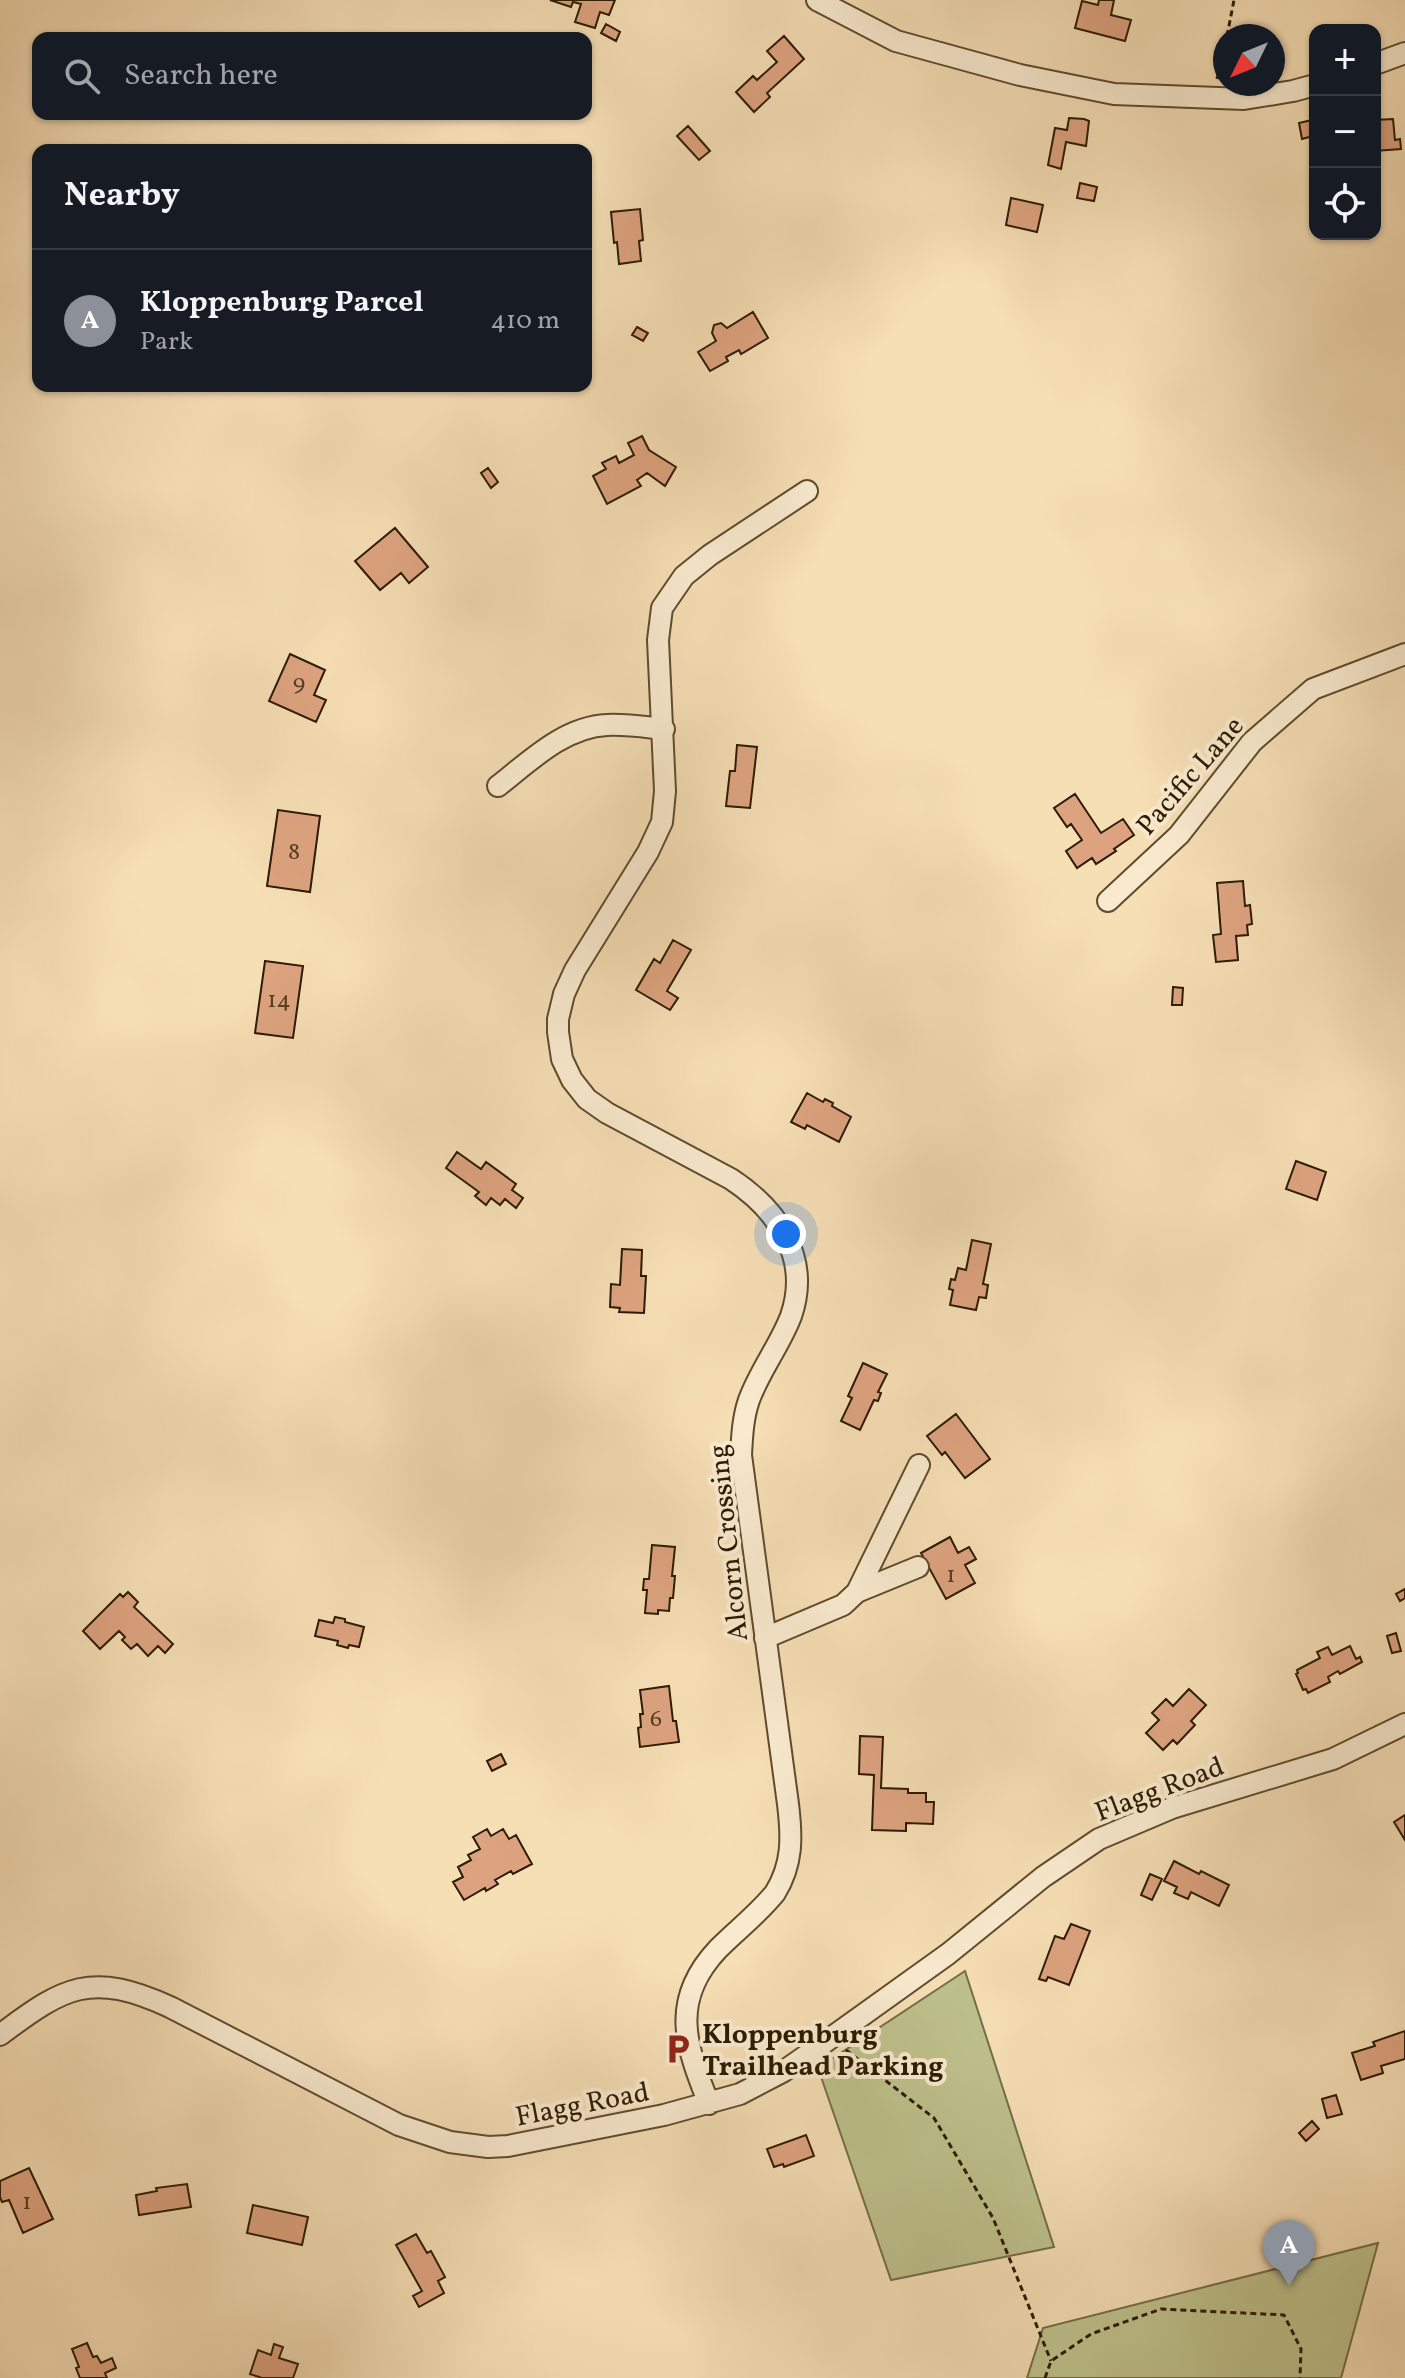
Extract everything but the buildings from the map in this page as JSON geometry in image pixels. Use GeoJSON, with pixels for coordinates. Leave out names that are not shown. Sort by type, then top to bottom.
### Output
{"type":"FeatureCollection","features":[{"type":"Feature","properties":{"kind":"street"},"geometry":{"type":"LineString","coordinates":[[817,0],[896,41],[1020,75],[1114,94],[1244,99],[1309,87]]}},
{"type":"Feature","properties":{"kind":"street"},"geometry":{"type":"LineString","coordinates":[[1381,62],[1405,53]]}},
{"type":"Feature","properties":{"kind":"street","name":"Alcorn Crossing"},"geometry":{"type":"LineString","coordinates":[[709,2104],[692,2063],[687,2040],[689,1999],[706,1964],[775,1893],[790,1855],[788,1804],[742,1463],[742,1435],[750,1399],[787,1324],[793,1306],[796,1276],[789,1243],[772,1214],[749,1191],[731,1179],[607,1113],[587,1099],[562,1059],[558,1032],[560,1006],[575,970],[648,852],[662,822],[664,729],[658,626],[662,608],[684,576],[710,555],[807,491]]}},
{"type":"Feature","properties":{"kind":"street","name":"Pacific Lane"},"geometry":{"type":"LineString","coordinates":[[1108,901],[1179,835],[1252,742],[1313,689],[1405,654]]}},
{"type":"Feature","properties":{"kind":"street"},"geometry":{"type":"LineString","coordinates":[[498,786],[561,739],[588,727],[620,725],[664,729]]}},
{"type":"Feature","properties":{"kind":"street"},"geometry":{"type":"LineString","coordinates":[[857,1592],[919,1465]]}},
{"type":"Feature","properties":{"kind":"street"},"geometry":{"type":"LineString","coordinates":[[765,1638],[843,1605],[857,1592],[918,1567]]}},
{"type":"Feature","properties":{"kind":"street","name":"Flagg Road"},"geometry":{"type":"LineString","coordinates":[[0,2035],[45,2001],[65,1993],[104,1987],[131,1991],[170,2007],[383,2118],[464,2145],[508,2146],[533,2142],[709,2104],[740,2094],[784,2071],[948,1954],[1043,1877],[1099,1839],[1172,1808],[1333,1759],[1405,1724]]}},
{"type":"Feature","properties":{"kind":"path"},"geometry":{"type":"LineString","coordinates":[[1229,24],[1234,0]]}},
{"type":"Feature","properties":{"kind":"path"},"geometry":{"type":"LineString","coordinates":[[1213,100],[1214,96]]}},
{"type":"Feature","properties":{"kind":"path"},"geometry":{"type":"LineString","coordinates":[[830,2038],[934,2118],[993,2218],[1051,2361]]}},
{"type":"Feature","properties":{"kind":"path"},"geometry":{"type":"LineString","coordinates":[[1045,2378],[1051,2361],[1091,2334],[1161,2309],[1284,2315],[1301,2349],[1300,2378]]}},
{"type":"Feature","properties":{"kind":"green space"},"geometry":{"type":"Polygon","coordinates":[[[965,1971],[1054,2247],[891,2280],[818,2068],[965,1971]]]}},
{"type":"Feature","properties":{"kind":"green space"},"geometry":{"type":"Polygon","coordinates":[[[1378,2243],[1341,2378],[1027,2378],[1043,2328],[1378,2243]]]}},
{"type":"Feature","properties":{"kind":"place","name":"Kloppenburg Trailhead Parking"},"geometry":{"type":"Point","coordinates":[678,2049]}},
{"type":"Feature","properties":{"kind":"place","name":"Kloppenburg Parcel"},"geometry":{"type":"Point","coordinates":[1289,2286]}}]}
